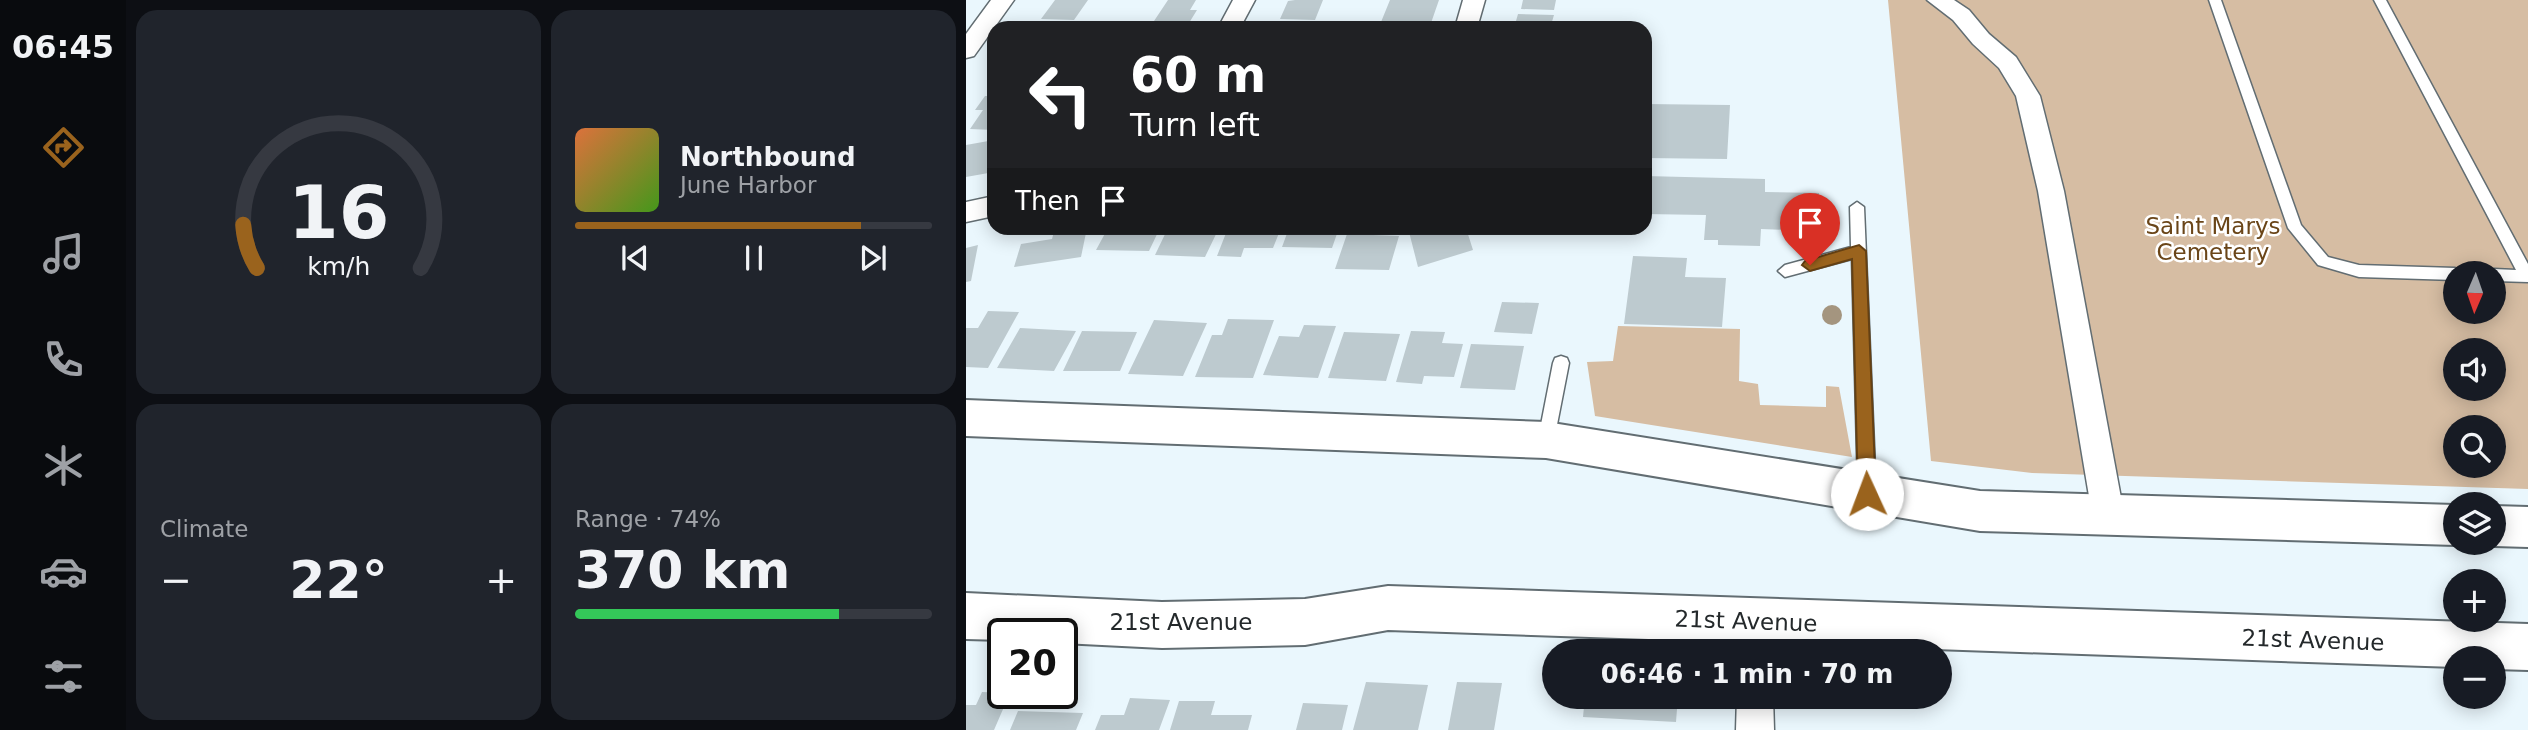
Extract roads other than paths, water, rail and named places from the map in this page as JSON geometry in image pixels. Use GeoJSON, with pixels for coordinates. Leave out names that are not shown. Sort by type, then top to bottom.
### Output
{"type":"FeatureCollection","features":[{"type":"Feature","properties":{"kind":"street"},"geometry":{"type":"LineString","coordinates":[[987,21],[1003,0]]}},
{"type":"Feature","properties":{"kind":"street"},"geometry":{"type":"LineString","coordinates":[[1233,21],[1244,0]]}},
{"type":"Feature","properties":{"kind":"street"},"geometry":{"type":"LineString","coordinates":[[1468,21],[1474,0]]}},
{"type":"Feature","properties":{"kind":"street"},"geometry":{"type":"LineString","coordinates":[[1938,0],[1961,15],[2008,63],[2028,96],[2051,191],[2108,514]]}},
{"type":"Feature","properties":{"kind":"street"},"geometry":{"type":"LineString","coordinates":[[966,50],[987,22]]}},
{"type":"Feature","properties":{"kind":"street"},"geometry":{"type":"LineString","coordinates":[[966,212],[987,208]]}},
{"type":"Feature","properties":{"kind":"street"},"geometry":{"type":"LineString","coordinates":[[966,418],[1546,440],[1980,511],[2443,525]]}},
{"type":"Feature","properties":{"kind":"street"},"geometry":{"type":"LineString","coordinates":[[2506,526],[2528,527]]}},
{"type":"Feature","properties":{"kind":"street","name":"21st Avenue"},"geometry":{"type":"LineString","coordinates":[[966,616],[1162,625],[1305,622],[1388,608],[1755,636],[2528,647]]}},
{"type":"Feature","properties":{"kind":"street"},"geometry":{"type":"LineString","coordinates":[[1755,709],[1755,730]]}},
{"type":"Feature","properties":{"kind":"lane"},"geometry":{"type":"LineString","coordinates":[[2215,0],[2295,229],[2323,261],[2359,271],[2443,274]]}},
{"type":"Feature","properties":{"kind":"lane"},"geometry":{"type":"LineString","coordinates":[[2380,0],[2528,276],[2506,275]]}},
{"type":"Feature","properties":{"kind":"lane"},"geometry":{"type":"LineString","coordinates":[[1857,207],[1867,494]]}},
{"type":"Feature","properties":{"kind":"lane"},"geometry":{"type":"LineString","coordinates":[[1785,271],[1859,251]]}},
{"type":"Feature","properties":{"kind":"lane"},"geometry":{"type":"LineString","coordinates":[[1546,440],[1561,363]]}},
{"type":"Feature","properties":{"kind":"park label","name":"Saint Marys Cemetery"},"geometry":{"type":"Point","coordinates":[2213,239]}}]}
